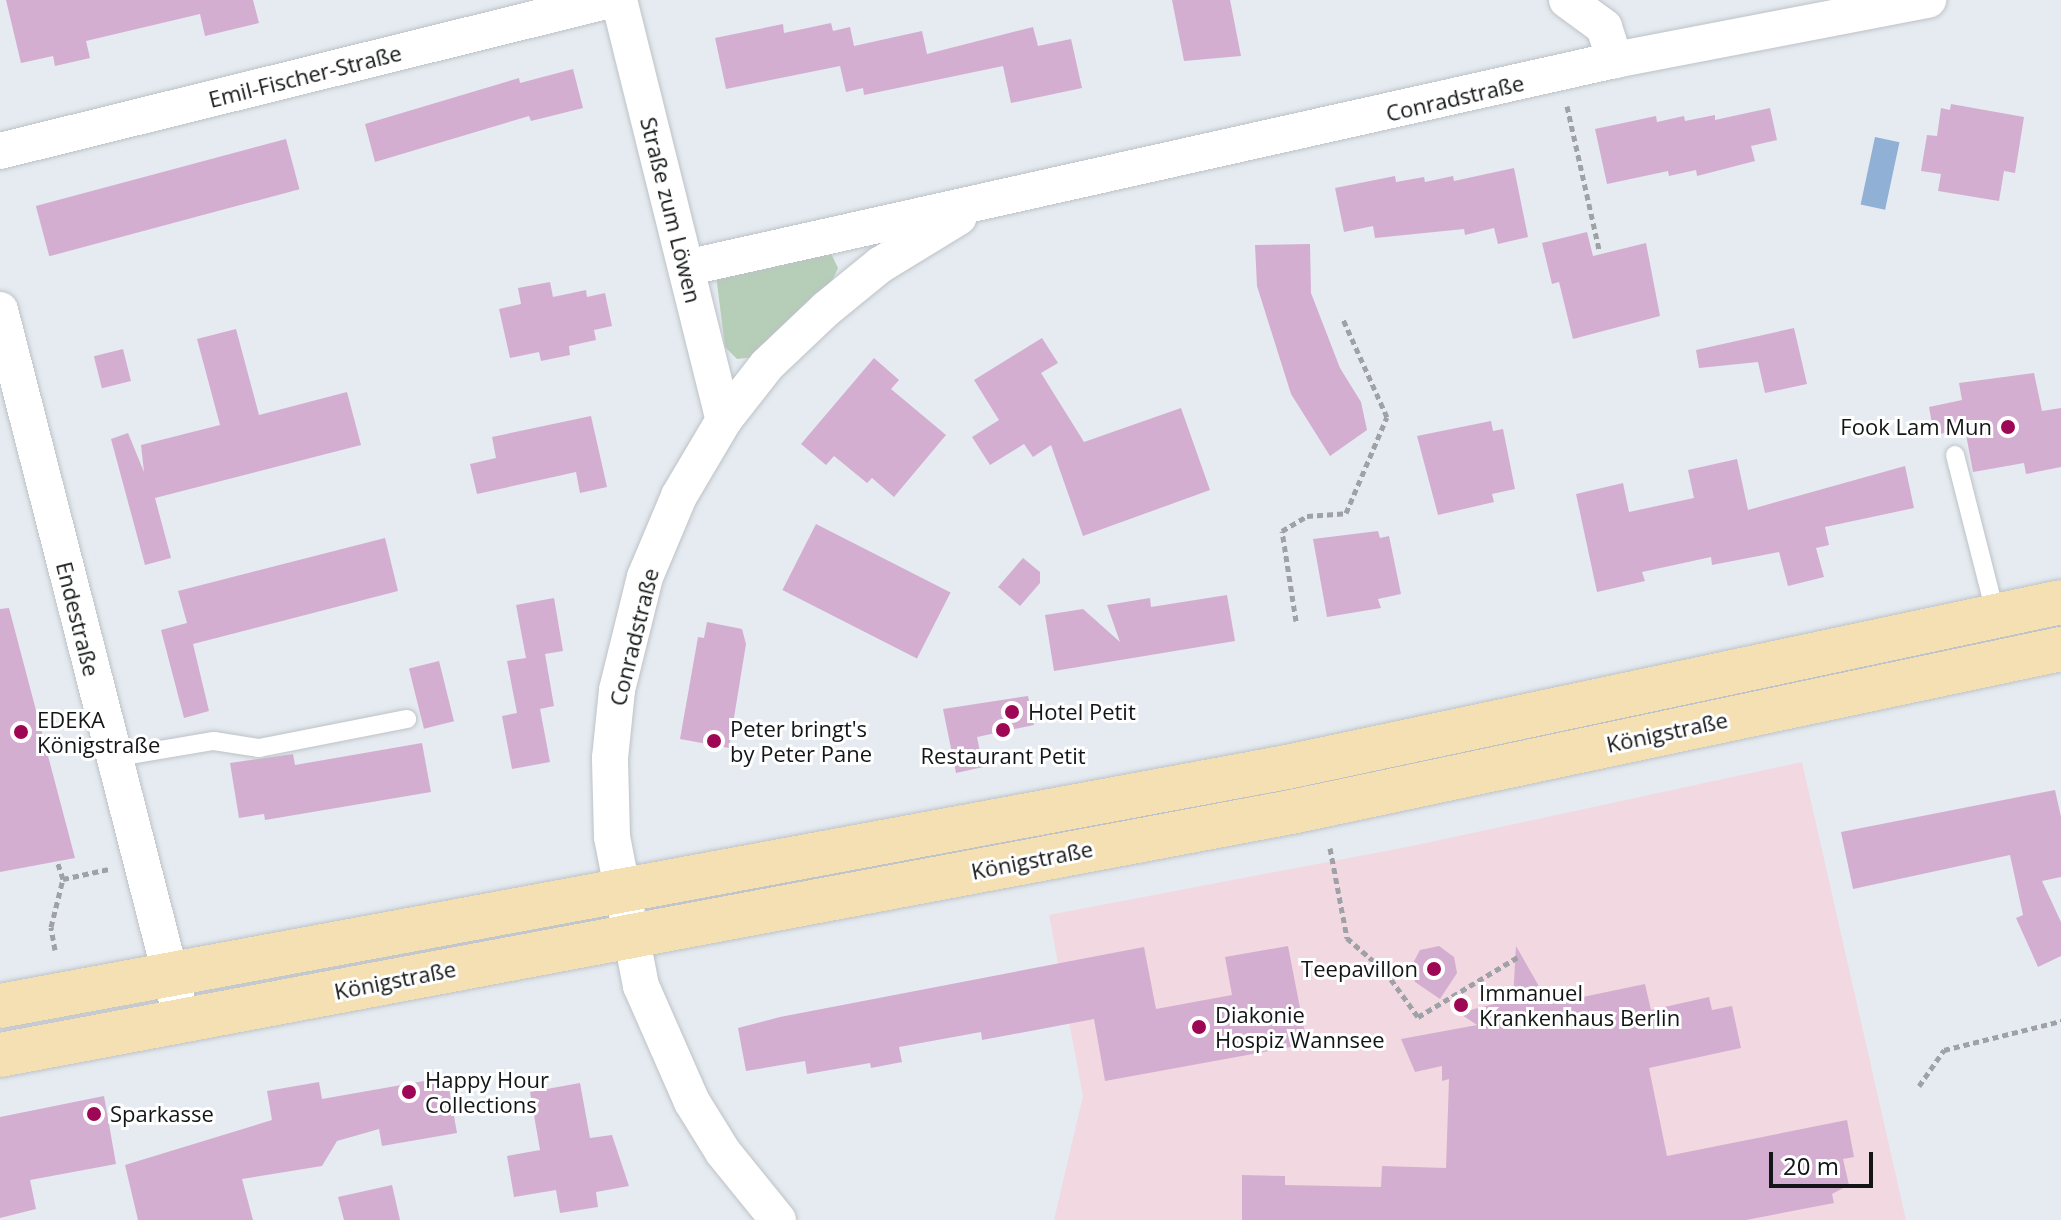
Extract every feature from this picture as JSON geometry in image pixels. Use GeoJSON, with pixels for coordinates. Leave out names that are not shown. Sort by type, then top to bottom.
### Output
{"type":"FeatureCollection","features":[{"type":"Feature","properties":{"kind":"main road","name":"Königstraße"},"geometry":{"type":"LineString","coordinates":[[1342,779],[2061,602]]}},
{"type":"Feature","properties":{"kind":"main road","name":"Königstraße"},"geometry":{"type":"LineString","coordinates":[[0,1055],[628,937],[739,892],[2061,649]]}},
{"type":"Feature","properties":{"kind":"main road","name":"Königstraße"},"geometry":{"type":"LineString","coordinates":[[0,1006],[618,890],[739,892],[1292,789]]}},
{"type":"Feature","properties":{"kind":"street","name":"Emil-Fischer-Straße"},"geometry":{"type":"LineString","coordinates":[[0,151],[610,0]]}},
{"type":"Feature","properties":{"kind":"street","name":"Straße zum Löwen"},"geometry":{"type":"LineString","coordinates":[[619,0],[724,420]]}},
{"type":"Feature","properties":{"kind":"street"},"geometry":{"type":"LineString","coordinates":[[1567,0],[1604,27],[1615,60]]}},
{"type":"Feature","properties":{"kind":"street","name":"Conradstraße"},"geometry":{"type":"LineString","coordinates":[[686,268],[1615,60],[1928,0]]}},
{"type":"Feature","properties":{"kind":"street","name":"Conradstraße"},"geometry":{"type":"LineString","coordinates":[[778,1220],[723,1152],[692,1102],[660,1036],[628,937],[618,890],[610,802],[617,690],[645,577],[679,496],[724,420],[767,365],[838,300],[880,265],[984,202]]}},
{"type":"Feature","properties":{"kind":"street","name":"Endestraße"},"geometry":{"type":"LineString","coordinates":[[0,310],[139,862],[182,1020]]}},
{"type":"Feature","properties":{"kind":"lane"},"geometry":{"type":"LineString","coordinates":[[1955,455],[1996,616]]}},
{"type":"Feature","properties":{"kind":"lane"},"geometry":{"type":"LineString","coordinates":[[113,758],[214,741],[259,748],[407,719]]}},
{"type":"Feature","properties":{"kind":"path"},"geometry":{"type":"LineString","coordinates":[[1565,94],[1599,249]]}},
{"type":"Feature","properties":{"kind":"path"},"geometry":{"type":"LineString","coordinates":[[1296,621],[1282,531],[1307,516],[1346,513],[1387,417],[1342,317]]}},
{"type":"Feature","properties":{"kind":"path"},"geometry":{"type":"LineString","coordinates":[[1330,848],[1347,938],[1385,971],[1418,1017],[1518,957]]}},
{"type":"Feature","properties":{"kind":"path"},"geometry":{"type":"LineString","coordinates":[[55,950],[51,927],[63,879],[57,861]]}},
{"type":"Feature","properties":{"kind":"path"},"geometry":{"type":"LineString","coordinates":[[63,879],[139,862]]}},
{"type":"Feature","properties":{"kind":"path"},"geometry":{"type":"LineString","coordinates":[[1919,1086],[1944,1050],[2061,1021]]}},
{"type":"Feature","properties":{"kind":"shaded area","name":"Immanuel Krankenhaus Berlin"},"geometry":{"type":"Polygon","coordinates":[[[1802,762],[1906,1220],[1054,1220],[1083,1096],[1049,915],[1412,846],[1802,762]]]}},
{"type":"Feature","properties":{"kind":"green space"},"geometry":{"type":"Polygon","coordinates":[[[829,249],[838,268],[833,279],[754,357],[737,359],[725,347],[716,275],[829,249]]]}},
{"type":"Feature","properties":{"kind":"water"},"geometry":{"type":"Polygon","coordinates":[[[1875,137],[1899,142],[1885,210],[1861,204],[1875,137]]]}},
{"type":"Feature","properties":{"kind":"building"},"geometry":{"type":"Polygon","coordinates":[[[6,0],[253,0],[259,23],[205,36],[200,14],[86,41],[90,58],[55,66],[53,56],[21,63],[6,0]]]}},
{"type":"Feature","properties":{"kind":"building"},"geometry":{"type":"Polygon","coordinates":[[[1172,0],[1230,0],[1241,56],[1184,61],[1172,0]]]}},
{"type":"Feature","properties":{"kind":"building"},"geometry":{"type":"Polygon","coordinates":[[[831,23],[833,31],[850,27],[854,46],[922,31],[927,54],[1033,27],[1038,46],[1071,39],[1082,88],[1011,103],[1003,66],[864,95],[863,88],[846,92],[840,66],[726,89],[715,38],[783,24],[784,33],[831,23]]]}},
{"type":"Feature","properties":{"kind":"building"},"geometry":{"type":"Polygon","coordinates":[[[573,69],[583,108],[531,121],[529,116],[375,162],[365,124],[519,78],[520,83],[573,69]]]}},
{"type":"Feature","properties":{"kind":"building"},"geometry":{"type":"Polygon","coordinates":[[[1951,104],[2024,117],[2015,173],[2004,171],[1999,201],[1938,191],[1941,174],[1921,171],[1927,135],[1937,136],[1941,108],[1950,110],[1951,104]]]}},
{"type":"Feature","properties":{"kind":"building"},"geometry":{"type":"Polygon","coordinates":[[[1770,108],[1777,140],[1751,146],[1755,161],[1697,176],[1696,170],[1669,176],[1668,171],[1607,184],[1595,129],[1656,116],[1657,122],[1684,116],[1685,121],[1715,115],[1715,120],[1770,108]]]}},
{"type":"Feature","properties":{"kind":"building"},"geometry":{"type":"Polygon","coordinates":[[[286,139],[299,189],[49,256],[36,206],[286,139]]]}},
{"type":"Feature","properties":{"kind":"building"},"geometry":{"type":"Polygon","coordinates":[[[1514,168],[1528,237],[1498,244],[1494,228],[1465,235],[1464,229],[1375,238],[1373,226],[1344,232],[1335,188],[1395,176],[1396,182],[1424,177],[1425,182],[1453,176],[1454,181],[1514,168]]]}},
{"type":"Feature","properties":{"kind":"building"},"geometry":{"type":"Polygon","coordinates":[[[1587,232],[1593,256],[1646,243],[1660,316],[1573,339],[1559,282],[1552,284],[1542,243],[1587,232]]]}},
{"type":"Feature","properties":{"kind":"building"},"geometry":{"type":"Polygon","coordinates":[[[1310,244],[1311,293],[1340,368],[1361,402],[1367,430],[1330,456],[1291,394],[1257,286],[1255,245],[1310,244]]]}},
{"type":"Feature","properties":{"kind":"building"},"geometry":{"type":"Polygon","coordinates":[[[550,282],[553,297],[586,290],[587,297],[605,293],[612,326],[594,330],[596,340],[569,346],[570,355],[541,361],[539,352],[510,358],[499,309],[521,304],[518,288],[550,282]]]}},
{"type":"Feature","properties":{"kind":"building"},"geometry":{"type":"Polygon","coordinates":[[[1794,328],[1807,384],[1765,393],[1758,362],[1699,368],[1696,350],[1794,328]]]}},
{"type":"Feature","properties":{"kind":"building"},"geometry":{"type":"Polygon","coordinates":[[[236,329],[259,415],[347,392],[361,445],[155,498],[171,558],[145,565],[111,439],[128,433],[144,472],[141,445],[220,425],[197,339],[236,329]]]}},
{"type":"Feature","properties":{"kind":"building"},"geometry":{"type":"Polygon","coordinates":[[[1042,338],[1058,363],[1041,373],[1084,442],[1181,408],[1210,490],[1083,536],[1051,445],[1033,457],[1024,444],[990,465],[972,437],[999,420],[974,380],[1042,338]]]}},
{"type":"Feature","properties":{"kind":"building"},"geometry":{"type":"Polygon","coordinates":[[[123,349],[131,381],[102,388],[94,356],[123,349]]]}},
{"type":"Feature","properties":{"kind":"building"},"geometry":{"type":"Polygon","coordinates":[[[874,358],[899,380],[891,389],[946,435],[894,497],[872,478],[867,483],[834,456],[826,465],[801,444],[874,358]]]}},
{"type":"Feature","properties":{"kind":"building"},"geometry":{"type":"Polygon","coordinates":[[[2034,373],[2042,411],[2061,408],[2061,467],[2026,474],[2024,463],[1973,472],[1965,429],[1934,435],[1929,407],[1962,400],[1959,383],[2034,373]]]}},
{"type":"Feature","properties":{"kind":"building"},"geometry":{"type":"Polygon","coordinates":[[[591,416],[607,487],[580,493],[576,472],[477,494],[470,464],[496,458],[492,437],[591,416]]]}},
{"type":"Feature","properties":{"kind":"building"},"geometry":{"type":"Polygon","coordinates":[[[1491,421],[1493,431],[1503,429],[1515,489],[1492,494],[1494,502],[1438,515],[1417,436],[1491,421]]]}},
{"type":"Feature","properties":{"kind":"building"},"geometry":{"type":"Polygon","coordinates":[[[1737,459],[1748,510],[1905,466],[1914,508],[1825,527],[1829,545],[1816,548],[1824,577],[1788,586],[1779,552],[1712,565],[1711,557],[1642,572],[1645,581],[1597,592],[1576,494],[1623,483],[1629,512],[1694,498],[1688,470],[1737,459]]]}},
{"type":"Feature","properties":{"kind":"building"},"geometry":{"type":"Polygon","coordinates":[[[816,524],[951,593],[917,658],[782,590],[816,524]]]}},
{"type":"Feature","properties":{"kind":"building"},"geometry":{"type":"Polygon","coordinates":[[[1378,531],[1380,538],[1389,536],[1401,594],[1378,599],[1381,608],[1327,617],[1313,539],[1378,531]]]}},
{"type":"Feature","properties":{"kind":"building"},"geometry":{"type":"Polygon","coordinates":[[[385,538],[398,591],[193,644],[209,711],[184,718],[161,630],[187,623],[178,591],[385,538]]]}},
{"type":"Feature","properties":{"kind":"building"},"geometry":{"type":"Polygon","coordinates":[[[1023,558],[1040,572],[1040,583],[1020,606],[998,587],[1023,558]]]}},
{"type":"Feature","properties":{"kind":"building"},"geometry":{"type":"Polygon","coordinates":[[[1227,595],[1235,641],[1054,671],[1045,615],[1083,609],[1120,642],[1107,605],[1150,598],[1151,607],[1227,595]]]}},
{"type":"Feature","properties":{"kind":"building"},"geometry":{"type":"Polygon","coordinates":[[[554,598],[563,651],[545,654],[554,706],[540,709],[550,762],[512,769],[502,716],[517,713],[507,661],[526,658],[516,605],[554,598]]]}},
{"type":"Feature","properties":{"kind":"building","name":"EDEKA Königstraße"},"geometry":{"type":"Polygon","coordinates":[[[9,608],[75,858],[0,872],[0,609],[9,608]]]}},
{"type":"Feature","properties":{"kind":"building"},"geometry":{"type":"Polygon","coordinates":[[[707,622],[742,629],[746,644],[729,748],[680,739],[698,637],[704,638],[707,622]]]}},
{"type":"Feature","properties":{"kind":"building"},"geometry":{"type":"Polygon","coordinates":[[[439,661],[454,721],[424,729],[409,668],[439,661]]]}},
{"type":"Feature","properties":{"kind":"building"},"geometry":{"type":"Polygon","coordinates":[[[1028,696],[1034,725],[977,737],[983,767],[956,773],[943,709],[1028,696]]]}},
{"type":"Feature","properties":{"kind":"building"},"geometry":{"type":"Polygon","coordinates":[[[422,743],[431,792],[265,820],[264,814],[239,818],[230,763],[293,754],[295,765],[422,743]]]}},
{"type":"Feature","properties":{"kind":"building"},"geometry":{"type":"Polygon","coordinates":[[[2055,790],[2061,817],[2061,877],[2042,881],[2061,922],[2061,956],[2038,967],[2016,918],[2023,915],[2010,855],[1853,889],[1841,832],[2055,790]]]}},
{"type":"Feature","properties":{"kind":"building"},"geometry":{"type":"Polygon","coordinates":[[[1288,946],[1307,1044],[1105,1081],[1094,1019],[982,1040],[981,1032],[899,1047],[902,1062],[871,1068],[870,1063],[807,1074],[805,1061],[746,1071],[738,1028],[780,1017],[1144,947],[1156,1009],[1232,995],[1225,957],[1288,946]]]}},
{"type":"Feature","properties":{"kind":"building","name":"Teepavillon"},"geometry":{"type":"Polygon","coordinates":[[[1439,946],[1454,957],[1457,973],[1440,999],[1415,982],[1412,965],[1420,950],[1439,946]]]}},
{"type":"Feature","properties":{"kind":"building"},"geometry":{"type":"Polygon","coordinates":[[[1516,946],[1549,1004],[1645,984],[1651,1010],[1709,997],[1712,1010],[1732,1006],[1741,1048],[1649,1068],[1667,1156],[1847,1120],[1854,1157],[1843,1159],[1849,1185],[1832,1194],[1834,1203],[1746,1220],[1242,1220],[1242,1175],[1285,1176],[1285,1185],[1381,1187],[1382,1166],[1446,1168],[1449,1079],[1442,1081],[1442,1066],[1415,1072],[1401,1039],[1477,1025],[1459,1013],[1513,999],[1516,946]]]}},
{"type":"Feature","properties":{"kind":"building"},"geometry":{"type":"Polygon","coordinates":[[[447,1077],[457,1133],[382,1146],[379,1129],[337,1141],[322,1166],[242,1179],[253,1220],[138,1220],[125,1165],[272,1120],[267,1091],[319,1082],[322,1099],[447,1077]]]}},
{"type":"Feature","properties":{"kind":"building"},"geometry":{"type":"Polygon","coordinates":[[[580,1083],[590,1138],[612,1135],[629,1186],[596,1192],[598,1207],[560,1213],[556,1190],[514,1197],[507,1156],[540,1150],[530,1092],[580,1083]]]}},
{"type":"Feature","properties":{"kind":"building"},"geometry":{"type":"Polygon","coordinates":[[[104,1096],[116,1164],[30,1180],[36,1209],[0,1218],[0,1117],[104,1096]]]}},
{"type":"Feature","properties":{"kind":"building"},"geometry":{"type":"Polygon","coordinates":[[[392,1185],[400,1220],[344,1220],[338,1197],[392,1185]]]}},
{"type":"Feature","properties":{"kind":"place","name":"Fook Lam Mun"},"geometry":{"type":"Point","coordinates":[2008,427]}},
{"type":"Feature","properties":{"kind":"place","name":"Hotel Petit"},"geometry":{"type":"Point","coordinates":[1012,712]}},
{"type":"Feature","properties":{"kind":"place","name":"Restaurant Petit"},"geometry":{"type":"Point","coordinates":[1003,730]}},
{"type":"Feature","properties":{"kind":"place","name":"EDEKA Königstraße"},"geometry":{"type":"Point","coordinates":[21,732]}},
{"type":"Feature","properties":{"kind":"place","name":"Peter bringt's by Peter Pane"},"geometry":{"type":"Point","coordinates":[714,741]}},
{"type":"Feature","properties":{"kind":"place","name":"Teepavillon"},"geometry":{"type":"Point","coordinates":[1434,969]}},
{"type":"Feature","properties":{"kind":"place","name":"Immanuel Krankenhaus Berlin"},"geometry":{"type":"Point","coordinates":[1461,1005]}},
{"type":"Feature","properties":{"kind":"place","name":"Diakonie Hospiz Wannsee"},"geometry":{"type":"Point","coordinates":[1199,1027]}},
{"type":"Feature","properties":{"kind":"place","name":"Happy Hour Collections"},"geometry":{"type":"Point","coordinates":[409,1092]}},
{"type":"Feature","properties":{"kind":"place","name":"Sparkasse"},"geometry":{"type":"Point","coordinates":[94,1114]}}]}
